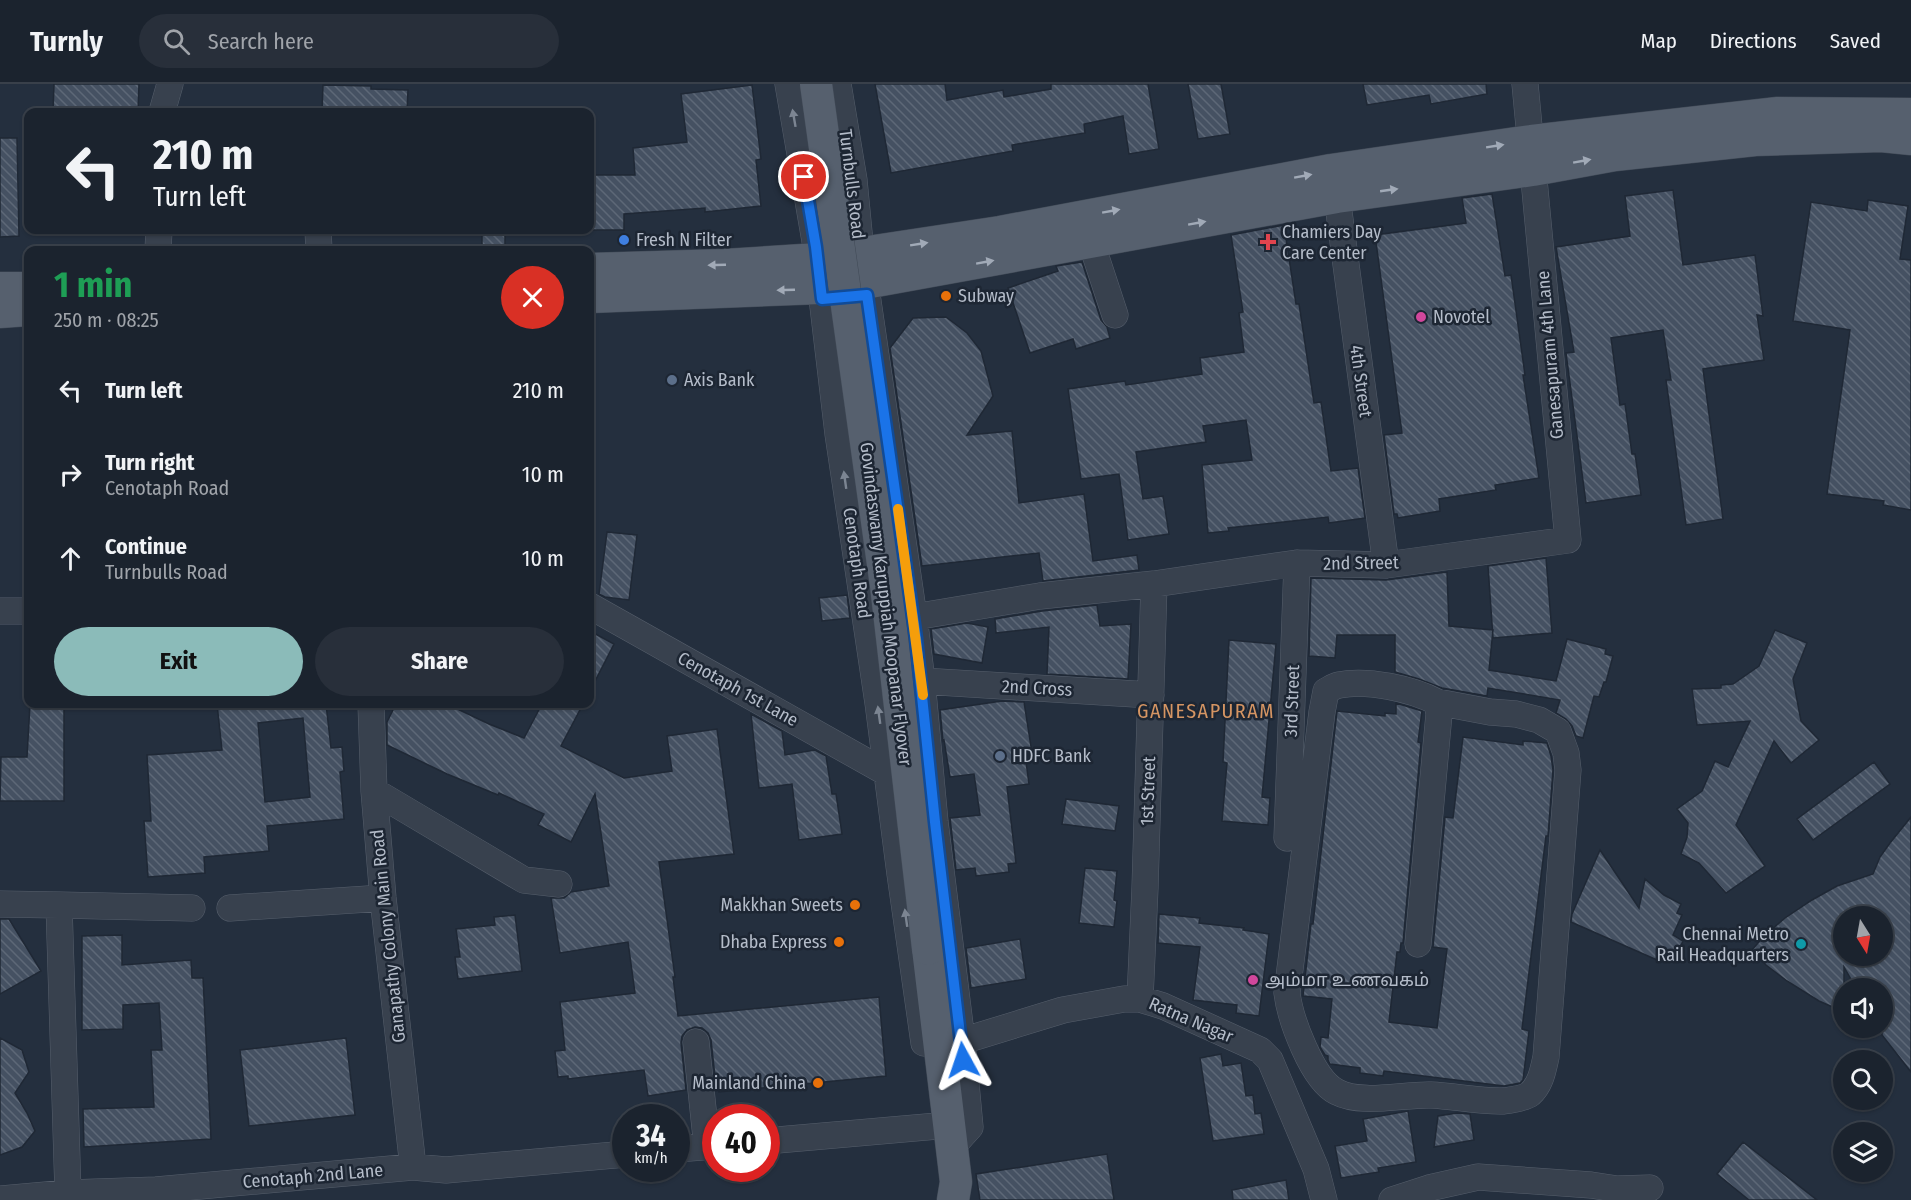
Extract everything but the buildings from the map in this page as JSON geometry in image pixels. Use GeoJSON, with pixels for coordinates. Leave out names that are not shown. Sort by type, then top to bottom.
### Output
{"type":"FeatureCollection","features":[{"type":"Feature","properties":{"kind":"main road","name":"Govindaswamy Karuppiah Moopanar Flyover"},"geometry":{"type":"LineString","coordinates":[[816,84],[886,586],[950,1136]]}},
{"type":"Feature","properties":{"kind":"main road"},"geometry":{"type":"LineString","coordinates":[[594,297],[1091,242],[1336,197],[1532,155],[1778,113],[1911,114]]}},
{"type":"Feature","properties":{"kind":"main road"},"geometry":{"type":"LineString","coordinates":[[863,268],[1000,232],[1331,170],[1532,155],[1614,155],[1755,140],[1881,136],[1911,139]]}},
{"type":"Feature","properties":{"kind":"main road"},"geometry":{"type":"LineString","coordinates":[[594,269],[724,265],[819,273]]}},
{"type":"Feature","properties":{"kind":"main road"},"geometry":{"type":"LineString","coordinates":[[0,288],[16,303]]}},
{"type":"Feature","properties":{"kind":"main road"},"geometry":{"type":"LineString","coordinates":[[950,1136],[959,1194]]}},
{"type":"Feature","properties":{"kind":"street"},"geometry":{"type":"LineString","coordinates":[[163,108],[170,84]]}},
{"type":"Feature","properties":{"kind":"street"},"geometry":{"type":"LineString","coordinates":[[780,1141],[950,1136],[970,1127],[962,1041],[935,822],[922,681],[863,268],[819,273],[788,84]]}},
{"type":"Feature","properties":{"kind":"street","name":"Turnbulls Road"},"geometry":{"type":"LineString","coordinates":[[838,84],[854,180],[863,268]]}},
{"type":"Feature","properties":{"kind":"street","name":"Ganesapuram 4th Lane"},"geometry":{"type":"LineString","coordinates":[[1525,84],[1568,540]]}},
{"type":"Feature","properties":{"kind":"street","name":"4th Street"},"geometry":{"type":"LineString","coordinates":[[1336,197],[1386,565]]}},
{"type":"Feature","properties":{"kind":"street"},"geometry":{"type":"LineString","coordinates":[[1091,242],[1114,315]]}},
{"type":"Feature","properties":{"kind":"street","name":"Cenotaph Road"},"geometry":{"type":"LineString","coordinates":[[819,273],[838,434],[926,1052],[944,1074]]}},
{"type":"Feature","properties":{"kind":"street","name":"2nd Street"},"geometry":{"type":"LineString","coordinates":[[914,617],[1040,596],[1154,584],[1297,563],[1386,565],[1568,540]]}},
{"type":"Feature","properties":{"kind":"street","name":"3rd Street"},"geometry":{"type":"LineString","coordinates":[[1287,838],[1297,563]]}},
{"type":"Feature","properties":{"kind":"street","name":"1st Street"},"geometry":{"type":"LineString","coordinates":[[1140,999],[1154,584]]}},
{"type":"Feature","properties":{"kind":"street","name":"Cenotaph 1st Lane"},"geometry":{"type":"LineString","coordinates":[[594,608],[887,773]]}},
{"type":"Feature","properties":{"kind":"street"},"geometry":{"type":"LineString","coordinates":[[0,611],[24,611]]}},
{"type":"Feature","properties":{"kind":"street","name":"2nd Cross"},"geometry":{"type":"LineString","coordinates":[[922,681],[1151,695]]}},
{"type":"Feature","properties":{"kind":"street"},"geometry":{"type":"LineString","coordinates":[[1359,684],[1403,689],[1422,694],[1437,702],[1490,712],[1516,714],[1539,720],[1558,731],[1566,753],[1568,770],[1546,1057],[1542,1078],[1529,1095],[1504,1101],[1430,1095],[1361,1099],[1336,1092],[1321,1080],[1291,1016],[1287,993],[1326,691],[1337,685],[1359,684]]}},
{"type":"Feature","properties":{"kind":"street"},"geometry":{"type":"LineString","coordinates":[[1418,944],[1439,714],[1437,702]]}},
{"type":"Feature","properties":{"kind":"street","name":"Ganapathy Colony Main Road"},"geometry":{"type":"LineString","coordinates":[[371,708],[374,791],[382,898],[413,1167]]}},
{"type":"Feature","properties":{"kind":"street"},"geometry":{"type":"LineString","coordinates":[[374,791],[524,880],[559,884]]}},
{"type":"Feature","properties":{"kind":"street"},"geometry":{"type":"LineString","coordinates":[[230,908],[382,898]]}},
{"type":"Feature","properties":{"kind":"street"},"geometry":{"type":"LineString","coordinates":[[0,904],[192,908]]}},
{"type":"Feature","properties":{"kind":"street"},"geometry":{"type":"LineString","coordinates":[[59,905],[68,1193]]}},
{"type":"Feature","properties":{"kind":"street","name":"Ratna Nagar"},"geometry":{"type":"LineString","coordinates":[[962,1041],[1063,1010],[1124,999],[1140,999],[1163,1006],[1260,1050],[1270,1059]]}},
{"type":"Feature","properties":{"kind":"street"},"geometry":{"type":"LineString","coordinates":[[1298,1033],[1270,1059],[1316,1169],[1324,1200]]}},
{"type":"Feature","properties":{"kind":"street"},"geometry":{"type":"LineString","coordinates":[[696,1042],[705,1104]]}},
{"type":"Feature","properties":{"kind":"street"},"geometry":{"type":"LineString","coordinates":[[1288,1104],[1321,1080]]}},
{"type":"Feature","properties":{"kind":"street","name":"Cenotaph 2nd Lane"},"geometry":{"type":"LineString","coordinates":[[0,1199],[68,1193],[157,1195],[413,1167],[447,1170],[612,1155]]}},
{"type":"Feature","properties":{"kind":"street"},"geometry":{"type":"LineString","coordinates":[[1392,1200],[1429,1188],[1478,1177],[1592,1185],[1617,1189],[1650,1188]]}},
{"type":"Feature","properties":{"kind":"slow traffic"},"geometry":{"type":"LineString","coordinates":[[898,509],[923,695]]}},
{"type":"Feature","properties":{"kind":"place","name":"Fresh N Filter"},"geometry":{"type":"Point","coordinates":[624,240]}},
{"type":"Feature","properties":{"kind":"place","name":"Chamiers Day Care Center"},"geometry":{"type":"Point","coordinates":[1268,242]}},
{"type":"Feature","properties":{"kind":"place","name":"Subway"},"geometry":{"type":"Point","coordinates":[946,296]}},
{"type":"Feature","properties":{"kind":"place","name":"Novotel"},"geometry":{"type":"Point","coordinates":[1421,317]}},
{"type":"Feature","properties":{"kind":"place","name":"Axis Bank"},"geometry":{"type":"Point","coordinates":[672,380]}},
{"type":"Feature","properties":{"kind":"place","name":"HDFC Bank"},"geometry":{"type":"Point","coordinates":[1000,756]}},
{"type":"Feature","properties":{"kind":"place","name":"Makkhan Sweets"},"geometry":{"type":"Point","coordinates":[855,905]}},
{"type":"Feature","properties":{"kind":"place","name":"Dhaba Express"},"geometry":{"type":"Point","coordinates":[839,942]}},
{"type":"Feature","properties":{"kind":"place","name":"Chennai Metro Rail Headquarters"},"geometry":{"type":"Point","coordinates":[1801,944]}},
{"type":"Feature","properties":{"kind":"place","name":"அம்மா உணவகம்"},"geometry":{"type":"Point","coordinates":[1253,980]}},
{"type":"Feature","properties":{"kind":"place","name":"Mainland China"},"geometry":{"type":"Point","coordinates":[818,1083]}},
{"type":"Feature","properties":{"kind":"district","name":"GANESAPURAM"},"geometry":{"type":"Point","coordinates":[1206,711]}},
{"type":"Feature","properties":{"kind":"route"},"geometry":{"type":"LineString","coordinates":[[804,177],[822,299],[867,295],[922,681],[935,822],[963,1060]]}}]}
